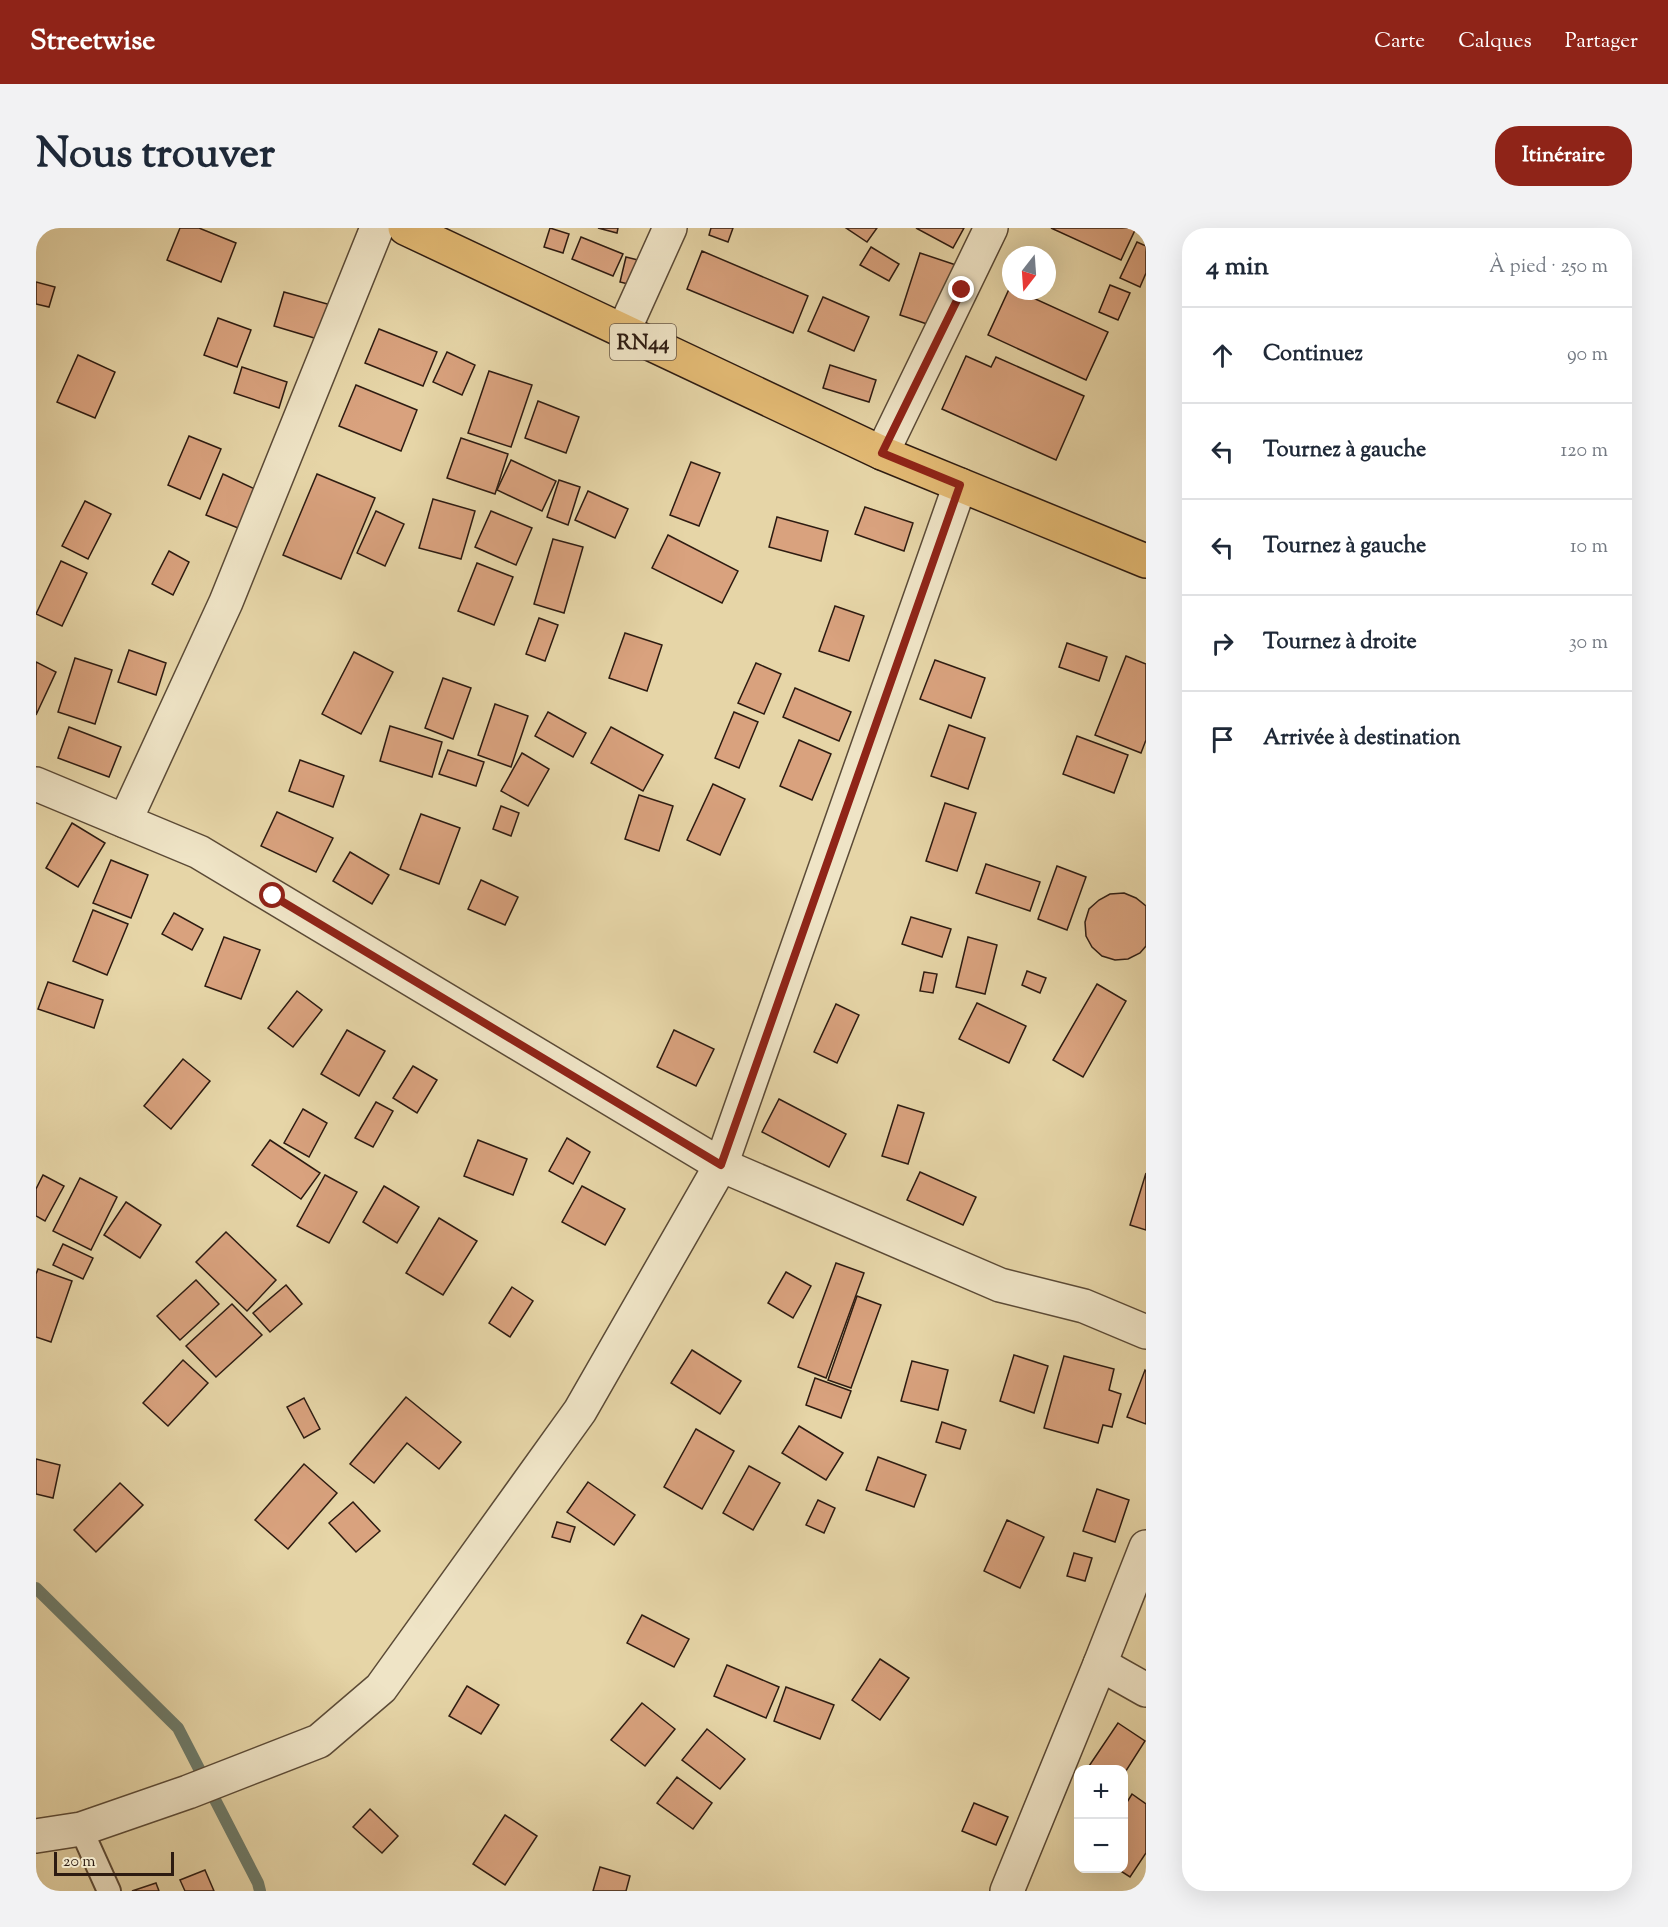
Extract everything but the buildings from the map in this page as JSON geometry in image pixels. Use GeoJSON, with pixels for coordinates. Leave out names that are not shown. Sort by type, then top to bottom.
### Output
{"type":"FeatureCollection","features":[{"type":"Feature","properties":{"kind":"main road","name":"RN44"},"geometry":{"type":"LineString","coordinates":[[405,228],[882,453],[1146,561]]}},
{"type":"Feature","properties":{"kind":"street"},"geometry":{"type":"LineString","coordinates":[[125,821],[226,602],[377,228]]}},
{"type":"Feature","properties":{"kind":"street"},"geometry":{"type":"LineString","coordinates":[[623,332],[670,228]]}},
{"type":"Feature","properties":{"kind":"street"},"geometry":{"type":"LineString","coordinates":[[882,453],[991,228]]}},
{"type":"Feature","properties":{"kind":"street"},"geometry":{"type":"LineString","coordinates":[[36,1836],[81,1829],[188,1792],[319,1741],[381,1688],[580,1411],[721,1165],[960,485]]}},
{"type":"Feature","properties":{"kind":"street"},"geometry":{"type":"LineString","coordinates":[[36,784],[199,852],[721,1165],[1000,1285],[1084,1306],[1146,1332]]}},
{"type":"Feature","properties":{"kind":"street"},"geometry":{"type":"LineString","coordinates":[[1007,1891],[1146,1547]]}},
{"type":"Feature","properties":{"kind":"street"},"geometry":{"type":"LineString","coordinates":[[1100,1664],[1146,1690]]}},
{"type":"Feature","properties":{"kind":"lane"},"geometry":{"type":"LineString","coordinates":[[81,1829],[109,1891]]}},
{"type":"Feature","properties":{"kind":"waterway"},"geometry":{"type":"LineString","coordinates":[[36,1588],[178,1728],[258,1883],[260,1891]]}},
{"type":"Feature","properties":{"kind":"route"},"geometry":{"type":"LineString","coordinates":[[273,896],[721,1165],[960,485],[882,453],[962,290]]}}]}
